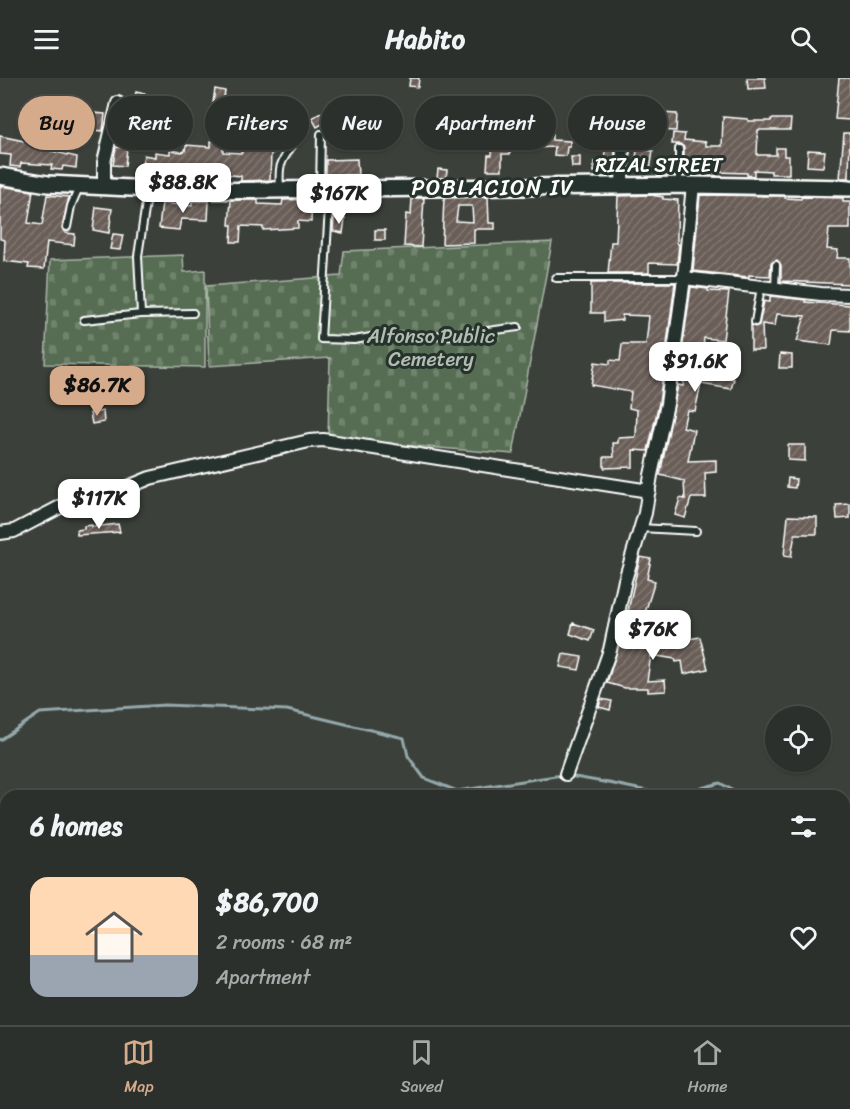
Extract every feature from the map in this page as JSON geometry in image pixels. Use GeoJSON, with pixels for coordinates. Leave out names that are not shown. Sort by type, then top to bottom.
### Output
{"type":"FeatureCollection","features":[{"type":"Feature","properties":{"kind":"street"},"geometry":{"type":"LineString","coordinates":[[104,187],[108,150]]}},
{"type":"Feature","properties":{"kind":"street"},"geometry":{"type":"LineString","coordinates":[[622,186],[623,150]]}},
{"type":"Feature","properties":{"kind":"street","name":"RIZAL STREET"},"geometry":{"type":"LineString","coordinates":[[0,176],[48,184],[104,187],[280,191],[686,185],[850,188]]}},
{"type":"Feature","properties":{"kind":"street"},"geometry":{"type":"LineString","coordinates":[[566,774],[610,650],[625,580],[645,513],[667,404],[684,278],[686,185]]}},
{"type":"Feature","properties":{"kind":"street"},"geometry":{"type":"LineString","coordinates":[[684,278],[822,294],[850,295]]}},
{"type":"Feature","properties":{"kind":"street"},"geometry":{"type":"LineString","coordinates":[[0,533],[14,531],[62,506],[94,501],[150,478],[323,440],[648,491]]}},
{"type":"Feature","properties":{"kind":"lane"},"geometry":{"type":"LineString","coordinates":[[679,149],[686,185]]}},
{"type":"Feature","properties":{"kind":"lane"},"geometry":{"type":"LineString","coordinates":[[280,191],[280,162],[289,150]]}},
{"type":"Feature","properties":{"kind":"lane"},"geometry":{"type":"LineString","coordinates":[[322,150],[325,189],[321,339],[354,340],[371,337],[458,335],[518,327]]}},
{"type":"Feature","properties":{"kind":"lane"},"geometry":{"type":"LineString","coordinates":[[67,227],[71,206],[80,184]]}},
{"type":"Feature","properties":{"kind":"lane"},"geometry":{"type":"LineString","coordinates":[[141,314],[138,256],[148,189]]}},
{"type":"Feature","properties":{"kind":"lane"},"geometry":{"type":"LineString","coordinates":[[775,289],[776,265]]}},
{"type":"Feature","properties":{"kind":"lane"},"geometry":{"type":"LineString","coordinates":[[556,278],[684,278]]}},
{"type":"Feature","properties":{"kind":"lane"},"geometry":{"type":"LineString","coordinates":[[754,322],[760,287]]}},
{"type":"Feature","properties":{"kind":"lane"},"geometry":{"type":"LineString","coordinates":[[84,320],[141,314],[194,313]]}},
{"type":"Feature","properties":{"kind":"lane"},"geometry":{"type":"LineString","coordinates":[[640,528],[696,531]]}},
{"type":"Feature","properties":{"kind":"green space","name":"Alfonso Public Cemetery"},"geometry":{"type":"Polygon","coordinates":[[[552,242],[513,454],[328,439],[330,358],[209,366],[206,286],[341,276],[344,251],[552,242]]]}},
{"type":"Feature","properties":{"kind":"green space"},"geometry":{"type":"Polygon","coordinates":[[[183,255],[184,272],[205,270],[205,367],[45,364],[50,260],[183,255]]]}},
{"type":"Feature","properties":{"kind":"building"},"geometry":{"type":"Polygon","coordinates":[[[410,78],[419,78],[418,87],[409,86],[410,78]]]}},
{"type":"Feature","properties":{"kind":"building"},"geometry":{"type":"Polygon","coordinates":[[[747,78],[765,78],[766,88],[748,89],[747,78]]]}},
{"type":"Feature","properties":{"kind":"building"},"geometry":{"type":"Polygon","coordinates":[[[839,78],[850,78],[850,120],[835,119],[839,78]]]}},
{"type":"Feature","properties":{"kind":"building"},"geometry":{"type":"Polygon","coordinates":[[[215,89],[225,91],[224,96],[214,96],[215,89]]]}},
{"type":"Feature","properties":{"kind":"building"},"geometry":{"type":"Polygon","coordinates":[[[136,92],[146,94],[146,96],[135,96],[136,92]]]}},
{"type":"Feature","properties":{"kind":"building"},"geometry":{"type":"Polygon","coordinates":[[[95,113],[105,114],[103,131],[95,130],[95,113]]]}},
{"type":"Feature","properties":{"kind":"building"},"geometry":{"type":"Polygon","coordinates":[[[321,113],[321,125],[317,127],[312,118],[321,113]]]}},
{"type":"Feature","properties":{"kind":"building"},"geometry":{"type":"Polygon","coordinates":[[[667,113],[677,114],[676,131],[667,130],[667,113]]]}},
{"type":"Feature","properties":{"kind":"building"},"geometry":{"type":"Polygon","coordinates":[[[723,117],[748,119],[748,121],[791,119],[790,130],[758,130],[757,155],[776,155],[776,148],[784,148],[784,156],[789,156],[789,174],[771,174],[771,171],[754,170],[754,176],[747,175],[747,173],[716,172],[716,176],[708,176],[708,172],[693,171],[693,175],[684,175],[684,147],[680,144],[672,144],[673,133],[685,134],[684,140],[706,142],[706,146],[722,146],[723,117]]]}},
{"type":"Feature","properties":{"kind":"building"},"geometry":{"type":"Polygon","coordinates":[[[844,133],[850,133],[849,178],[840,178],[844,133]]]}},
{"type":"Feature","properties":{"kind":"building"},"geometry":{"type":"Polygon","coordinates":[[[0,136],[18,140],[18,150],[51,150],[77,157],[76,168],[63,166],[62,170],[51,169],[52,165],[21,163],[20,167],[10,166],[11,155],[0,154],[0,136]]]}},
{"type":"Feature","properties":{"kind":"building"},"geometry":{"type":"Polygon","coordinates":[[[556,140],[568,141],[566,156],[554,155],[556,140]]]}},
{"type":"Feature","properties":{"kind":"building"},"geometry":{"type":"Polygon","coordinates":[[[193,146],[205,147],[205,150],[223,150],[223,152],[274,150],[274,153],[271,153],[270,180],[241,181],[241,176],[222,174],[221,181],[186,181],[187,173],[166,170],[165,173],[141,169],[144,155],[155,157],[155,152],[170,154],[170,150],[182,152],[193,150],[193,146]]]}},
{"type":"Feature","properties":{"kind":"building"},"geometry":{"type":"Polygon","coordinates":[[[116,150],[127,150],[125,166],[113,165],[116,150]]]}},
{"type":"Feature","properties":{"kind":"building"},"geometry":{"type":"Polygon","coordinates":[[[492,150],[510,150],[510,154],[502,154],[502,170],[487,170],[488,155],[492,155],[492,150]]]}},
{"type":"Feature","properties":{"kind":"building"},"geometry":{"type":"Polygon","coordinates":[[[605,150],[615,150],[614,174],[594,172],[594,162],[604,162],[605,150]]]}},
{"type":"Feature","properties":{"kind":"building"},"geometry":{"type":"Polygon","coordinates":[[[637,150],[653,151],[650,171],[635,170],[637,150]]]}},
{"type":"Feature","properties":{"kind":"building"},"geometry":{"type":"Polygon","coordinates":[[[808,150],[825,151],[823,167],[807,166],[808,150]]]}},
{"type":"Feature","properties":{"kind":"building"},"geometry":{"type":"Polygon","coordinates":[[[571,157],[580,157],[580,167],[572,167],[571,157]]]}},
{"type":"Feature","properties":{"kind":"building"},"geometry":{"type":"Polygon","coordinates":[[[357,159],[358,175],[326,175],[326,160],[357,159]]]}},
{"type":"Feature","properties":{"kind":"building"},"geometry":{"type":"Polygon","coordinates":[[[438,169],[447,170],[446,178],[437,178],[438,169]]]}},
{"type":"Feature","properties":{"kind":"building"},"geometry":{"type":"Polygon","coordinates":[[[0,186],[33,191],[28,223],[42,225],[47,195],[69,197],[62,228],[65,233],[75,234],[74,245],[47,242],[44,269],[28,268],[29,264],[4,261],[5,240],[0,239],[0,186]]]}},
{"type":"Feature","properties":{"kind":"building"},"geometry":{"type":"Polygon","coordinates":[[[651,195],[678,200],[677,264],[649,263],[649,273],[608,273],[611,242],[616,242],[618,196],[651,195]]]}},
{"type":"Feature","properties":{"kind":"building"},"geometry":{"type":"Polygon","coordinates":[[[700,195],[785,196],[785,198],[801,199],[802,197],[843,198],[843,202],[850,202],[850,229],[829,229],[827,249],[838,250],[837,258],[850,258],[850,284],[781,281],[781,265],[777,260],[771,263],[770,276],[749,275],[749,277],[693,271],[700,195]]]}},
{"type":"Feature","properties":{"kind":"building"},"geometry":{"type":"Polygon","coordinates":[[[488,197],[489,223],[495,223],[495,229],[474,229],[474,243],[442,244],[444,198],[488,197]],[[458,206],[456,221],[473,222],[472,206],[458,206]]]}},
{"type":"Feature","properties":{"kind":"building"},"geometry":{"type":"Polygon","coordinates":[[[412,198],[424,198],[421,247],[404,246],[406,214],[411,215],[412,198]]]}},
{"type":"Feature","properties":{"kind":"building"},"geometry":{"type":"Polygon","coordinates":[[[312,199],[311,222],[298,221],[298,228],[263,230],[263,227],[241,226],[240,242],[231,242],[232,225],[229,225],[231,200],[258,200],[258,204],[282,205],[283,200],[312,199]]]}},
{"type":"Feature","properties":{"kind":"building"},"geometry":{"type":"Polygon","coordinates":[[[192,201],[209,201],[208,220],[181,219],[179,230],[159,228],[162,203],[192,206],[192,201]]]}},
{"type":"Feature","properties":{"kind":"building"},"geometry":{"type":"Polygon","coordinates":[[[96,207],[112,209],[109,233],[93,230],[96,207]]]}},
{"type":"Feature","properties":{"kind":"building"},"geometry":{"type":"Polygon","coordinates":[[[334,218],[345,219],[343,233],[333,231],[334,218]]]}},
{"type":"Feature","properties":{"kind":"building"},"geometry":{"type":"Polygon","coordinates":[[[375,230],[385,230],[385,240],[375,240],[375,230]]]}},
{"type":"Feature","properties":{"kind":"building"},"geometry":{"type":"Polygon","coordinates":[[[113,234],[123,235],[120,250],[110,249],[113,234]]]}},
{"type":"Feature","properties":{"kind":"building"},"geometry":{"type":"Polygon","coordinates":[[[591,283],[675,283],[659,403],[648,451],[633,450],[633,467],[604,468],[604,457],[614,457],[613,443],[618,443],[618,438],[636,437],[637,410],[629,408],[631,392],[591,385],[595,362],[610,364],[610,360],[620,361],[622,344],[646,344],[649,316],[622,315],[622,320],[604,322],[604,313],[591,313],[591,283]]]}},
{"type":"Feature","properties":{"kind":"building"},"geometry":{"type":"Polygon","coordinates":[[[691,287],[729,292],[723,340],[704,338],[701,363],[702,366],[712,368],[711,374],[734,379],[731,389],[701,384],[695,411],[687,410],[683,427],[694,430],[688,461],[716,460],[716,472],[705,473],[706,498],[691,498],[685,518],[675,515],[680,498],[685,499],[684,481],[660,475],[678,385],[683,386],[687,359],[681,358],[691,287]]]}},
{"type":"Feature","properties":{"kind":"building"},"geometry":{"type":"Polygon","coordinates":[[[770,296],[806,300],[805,302],[850,305],[850,331],[833,330],[831,345],[797,341],[805,316],[777,314],[775,326],[762,324],[763,350],[751,350],[751,325],[755,327],[759,325],[764,301],[770,302],[770,296]]]}},
{"type":"Feature","properties":{"kind":"building"},"geometry":{"type":"Polygon","coordinates":[[[780,354],[792,355],[792,368],[779,368],[780,354]]]}},
{"type":"Feature","properties":{"kind":"building"},"geometry":{"type":"Polygon","coordinates":[[[103,411],[104,422],[92,424],[90,413],[103,411]]]}},
{"type":"Feature","properties":{"kind":"building"},"geometry":{"type":"Polygon","coordinates":[[[788,445],[805,445],[805,461],[788,460],[788,445]]]}},
{"type":"Feature","properties":{"kind":"building"},"geometry":{"type":"Polygon","coordinates":[[[788,478],[796,479],[795,488],[787,487],[788,478]]]}},
{"type":"Feature","properties":{"kind":"building"},"geometry":{"type":"Polygon","coordinates":[[[850,504],[850,518],[837,519],[836,505],[850,504]]]}},
{"type":"Feature","properties":{"kind":"building"},"geometry":{"type":"Polygon","coordinates":[[[788,516],[817,517],[817,534],[795,534],[791,557],[784,556],[788,516]]]}},
{"type":"Feature","properties":{"kind":"building"},"geometry":{"type":"Polygon","coordinates":[[[118,524],[120,532],[77,535],[77,530],[84,529],[84,526],[118,524]]]}},
{"type":"Feature","properties":{"kind":"building"},"geometry":{"type":"Polygon","coordinates":[[[640,557],[651,559],[647,579],[655,581],[644,616],[628,611],[640,557]]]}},
{"type":"Feature","properties":{"kind":"building"},"geometry":{"type":"Polygon","coordinates":[[[573,623],[594,630],[590,641],[570,634],[573,623]]]}},
{"type":"Feature","properties":{"kind":"building"},"geometry":{"type":"Polygon","coordinates":[[[621,637],[657,644],[658,640],[670,642],[700,637],[708,669],[684,674],[682,661],[676,662],[675,659],[651,655],[647,681],[665,680],[666,691],[648,692],[648,688],[625,688],[607,683],[621,637]]]}},
{"type":"Feature","properties":{"kind":"building"},"geometry":{"type":"Polygon","coordinates":[[[563,654],[582,657],[579,670],[560,667],[563,654]]]}},
{"type":"Feature","properties":{"kind":"building"},"geometry":{"type":"Polygon","coordinates":[[[601,699],[612,701],[610,710],[599,707],[601,699]]]}},
{"type":"Feature","properties":{"kind":"waterway"},"geometry":{"type":"LineString","coordinates":[[0,740],[40,713],[165,705],[287,710],[404,738],[408,756],[424,778],[454,790]]}},
{"type":"Feature","properties":{"kind":"waterway"},"geometry":{"type":"LineString","coordinates":[[464,790],[562,775]]}},
{"type":"Feature","properties":{"kind":"waterway"},"geometry":{"type":"LineString","coordinates":[[569,776],[643,790]]}},
{"type":"Feature","properties":{"kind":"waterway"},"geometry":{"type":"LineString","coordinates":[[694,790],[720,783],[732,790]]}},
{"type":"Feature","properties":{"kind":"district","name":"POBLACION IV"},"geometry":{"type":"Point","coordinates":[493,187]}}]}
